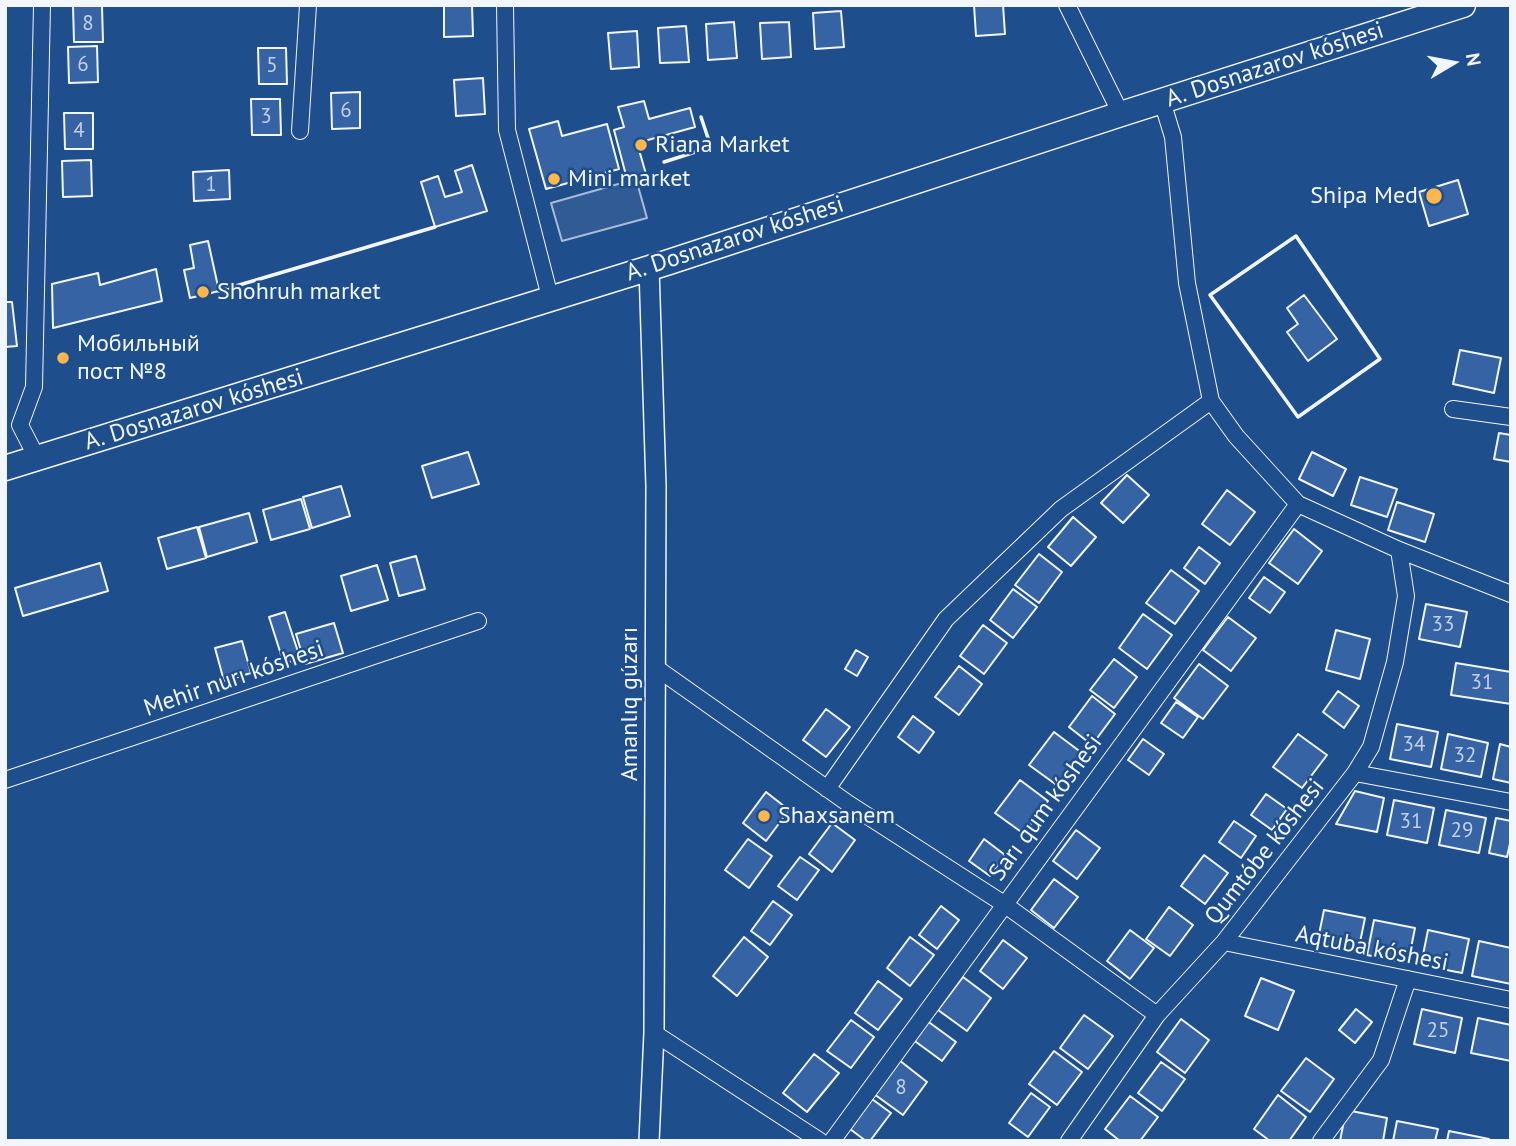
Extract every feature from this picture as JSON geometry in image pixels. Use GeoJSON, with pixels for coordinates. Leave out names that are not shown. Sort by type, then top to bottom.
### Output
{"type":"FeatureCollection","features":[{"type":"Feature","properties":{"kind":"main road","name":"A. Dosnazarov kóshesi"},"geometry":{"type":"LineString","coordinates":[[5,468],[649,268],[1463,5]]}},
{"type":"Feature","properties":{"kind":"street"},"geometry":{"type":"LineString","coordinates":[[37,458],[20,425],[34,387],[42,5]]}},
{"type":"Feature","properties":{"kind":"street"},"geometry":{"type":"LineString","coordinates":[[300,131],[308,5]]}},
{"type":"Feature","properties":{"kind":"street"},"geometry":{"type":"LineString","coordinates":[[505,5],[507,131],[551,297]]}},
{"type":"Feature","properties":{"kind":"street"},"geometry":{"type":"LineString","coordinates":[[1067,5],[1121,114]]}},
{"type":"Feature","properties":{"kind":"street"},"geometry":{"type":"LineString","coordinates":[[1162,101],[1173,137],[1187,283],[1211,401],[1236,436],[1298,504],[1399,550],[1511,594]]}},
{"type":"Feature","properties":{"kind":"street","name":"Amanlıq gúzarı"},"geometry":{"type":"LineString","coordinates":[[649,268],[656,486],[654,1033],[649,1141]]}},
{"type":"Feature","properties":{"kind":"street"},"geometry":{"type":"LineString","coordinates":[[827,789],[946,619],[1061,509],[1211,401]]}},
{"type":"Feature","properties":{"kind":"street"},"geometry":{"type":"LineString","coordinates":[[1453,409],[1511,417]]}},
{"type":"Feature","properties":{"kind":"street","name":"Sarı qum kóshesi"},"geometry":{"type":"LineString","coordinates":[[832,1141],[1298,504]]}},
{"type":"Feature","properties":{"kind":"street","name":"Qumtóbe kóshesi"},"geometry":{"type":"LineString","coordinates":[[1069,1141],[1157,1015],[1224,942],[1355,773],[1371,747],[1395,662],[1406,596],[1399,550]]}},
{"type":"Feature","properties":{"kind":"street","name":"Mehir nurı kóshesi"},"geometry":{"type":"LineString","coordinates":[[5,780],[478,621]]}},
{"type":"Feature","properties":{"kind":"street"},"geometry":{"type":"LineString","coordinates":[[655,667],[827,789],[1003,904],[1157,1015]]}},
{"type":"Feature","properties":{"kind":"street"},"geometry":{"type":"LineString","coordinates":[[1355,773],[1511,802]]}},
{"type":"Feature","properties":{"kind":"street","name":"Aqtuba kóshesi"},"geometry":{"type":"LineString","coordinates":[[1224,942],[1511,1000]]}},
{"type":"Feature","properties":{"kind":"street"},"geometry":{"type":"LineString","coordinates":[[1321,1141],[1381,1060],[1408,979]]}},
{"type":"Feature","properties":{"kind":"street"},"geometry":{"type":"LineString","coordinates":[[654,1033],[820,1141]]}},
{"type":"Feature","properties":{"kind":"shaded area"},"geometry":{"type":"Polygon","coordinates":[[[636,179],[647,218],[562,241],[551,203],[636,179]]]}},
{"type":"Feature","properties":{"kind":"building"},"geometry":{"type":"Polygon","coordinates":[[[444,5],[472,5],[473,36],[444,37],[444,5]]]}},
{"type":"Feature","properties":{"kind":"building"},"geometry":{"type":"Polygon","coordinates":[[[974,5],[1003,5],[1005,34],[976,36],[974,5]]]}},
{"type":"Feature","properties":{"kind":"building"},"geometry":{"type":"Polygon","coordinates":[[[73,6],[102,6],[103,42],[74,42],[73,6]]]}},
{"type":"Feature","properties":{"kind":"building"},"geometry":{"type":"Polygon","coordinates":[[[841,11],[844,47],[815,49],[813,13],[841,11]]]}},
{"type":"Feature","properties":{"kind":"building"},"geometry":{"type":"Polygon","coordinates":[[[734,22],[737,58],[708,60],[706,24],[734,22]]]}},
{"type":"Feature","properties":{"kind":"building"},"geometry":{"type":"Polygon","coordinates":[[[789,22],[791,57],[762,59],[760,23],[789,22]]]}},
{"type":"Feature","properties":{"kind":"building"},"geometry":{"type":"Polygon","coordinates":[[[686,26],[689,62],[660,63],[658,28],[686,26]]]}},
{"type":"Feature","properties":{"kind":"building"},"geometry":{"type":"Polygon","coordinates":[[[637,31],[639,67],[611,69],[608,33],[637,31]]]}},
{"type":"Feature","properties":{"kind":"building"},"geometry":{"type":"Polygon","coordinates":[[[97,46],[98,82],[69,83],[68,47],[97,46]]]}},
{"type":"Feature","properties":{"kind":"building"},"geometry":{"type":"Polygon","coordinates":[[[258,48],[286,48],[287,84],[259,84],[258,48]]]}},
{"type":"Feature","properties":{"kind":"building"},"geometry":{"type":"Polygon","coordinates":[[[483,78],[485,114],[456,116],[454,80],[483,78]]]}},
{"type":"Feature","properties":{"kind":"building"},"geometry":{"type":"Polygon","coordinates":[[[360,92],[360,128],[332,129],[331,93],[360,92]]]}},
{"type":"Feature","properties":{"kind":"building"},"geometry":{"type":"Polygon","coordinates":[[[251,99],[280,99],[281,135],[252,135],[251,99]]]}},
{"type":"Feature","properties":{"kind":"building"},"geometry":{"type":"Polygon","coordinates":[[[644,101],[649,119],[690,108],[695,127],[637,143],[646,174],[627,179],[614,130],[624,127],[618,107],[644,101]]]}},
{"type":"Feature","properties":{"kind":"building"},"geometry":{"type":"Polygon","coordinates":[[[64,113],[93,113],[93,149],[65,149],[64,113]]]}},
{"type":"Feature","properties":{"kind":"building"},"geometry":{"type":"Polygon","coordinates":[[[558,121],[562,136],[607,124],[619,169],[546,189],[529,129],[558,121]]]}},
{"type":"Feature","properties":{"kind":"building"},"geometry":{"type":"Polygon","coordinates":[[[91,160],[92,196],[63,197],[62,161],[91,160]]]}},
{"type":"Feature","properties":{"kind":"building"},"geometry":{"type":"Polygon","coordinates":[[[472,165],[487,211],[435,227],[421,182],[438,176],[445,197],[462,192],[455,171],[472,165]]]}},
{"type":"Feature","properties":{"kind":"building"},"geometry":{"type":"Polygon","coordinates":[[[229,170],[230,199],[194,201],[193,172],[229,170]]]}},
{"type":"Feature","properties":{"kind":"building"},"geometry":{"type":"Polygon","coordinates":[[[1458,180],[1468,214],[1429,226],[1419,192],[1458,180]]]}},
{"type":"Feature","properties":{"kind":"building"},"geometry":{"type":"Polygon","coordinates":[[[208,241],[219,291],[190,298],[184,270],[194,268],[190,245],[208,241]]]}},
{"type":"Feature","properties":{"kind":"building"},"geometry":{"type":"Polygon","coordinates":[[[156,269],[162,301],[53,328],[52,284],[98,273],[100,285],[156,269]]]}},
{"type":"Feature","properties":{"kind":"building"},"geometry":{"type":"Polygon","coordinates":[[[1304,295],[1337,339],[1308,361],[1287,332],[1298,324],[1287,308],[1304,295]]]}},
{"type":"Feature","properties":{"kind":"building"},"geometry":{"type":"Polygon","coordinates":[[[5,302],[12,302],[17,346],[5,347],[5,302]]]}},
{"type":"Feature","properties":{"kind":"building"},"geometry":{"type":"Polygon","coordinates":[[[1460,350],[1501,358],[1494,393],[1453,384],[1460,350]]]}},
{"type":"Feature","properties":{"kind":"building"},"geometry":{"type":"Polygon","coordinates":[[[1499,433],[1511,435],[1511,462],[1494,459],[1499,433]]]}},
{"type":"Feature","properties":{"kind":"building"},"geometry":{"type":"Polygon","coordinates":[[[468,452],[479,484],[432,498],[422,466],[468,452]]]}},
{"type":"Feature","properties":{"kind":"building"},"geometry":{"type":"Polygon","coordinates":[[[1312,452],[1346,469],[1333,496],[1299,479],[1312,452]]]}},
{"type":"Feature","properties":{"kind":"building"},"geometry":{"type":"Polygon","coordinates":[[[1127,475],[1149,495],[1123,523],[1101,503],[1127,475]]]}},
{"type":"Feature","properties":{"kind":"building"},"geometry":{"type":"Polygon","coordinates":[[[1360,477],[1397,489],[1387,517],[1351,505],[1360,477]]]}},
{"type":"Feature","properties":{"kind":"building"},"geometry":{"type":"Polygon","coordinates":[[[341,486],[350,516],[312,528],[303,497],[341,486]]]}},
{"type":"Feature","properties":{"kind":"building"},"geometry":{"type":"Polygon","coordinates":[[[1227,490],[1255,512],[1230,545],[1202,524],[1227,490]]]}},
{"type":"Feature","properties":{"kind":"building"},"geometry":{"type":"Polygon","coordinates":[[[301,499],[310,529],[271,540],[263,510],[301,499]]]}},
{"type":"Feature","properties":{"kind":"building"},"geometry":{"type":"Polygon","coordinates":[[[1397,502],[1434,514],[1425,542],[1388,530],[1397,502]]]}},
{"type":"Feature","properties":{"kind":"building"},"geometry":{"type":"Polygon","coordinates":[[[249,513],[257,542],[207,557],[199,527],[249,513]]]}},
{"type":"Feature","properties":{"kind":"building"},"geometry":{"type":"Polygon","coordinates":[[[1073,517],[1096,537],[1071,566],[1048,547],[1073,517]]]}},
{"type":"Feature","properties":{"kind":"building"},"geometry":{"type":"Polygon","coordinates":[[[197,527],[206,558],[167,569],[158,538],[197,527]]]}},
{"type":"Feature","properties":{"kind":"building"},"geometry":{"type":"Polygon","coordinates":[[[1294,529],[1322,551],[1298,584],[1269,563],[1294,529]]]}},
{"type":"Feature","properties":{"kind":"building"},"geometry":{"type":"Polygon","coordinates":[[[1199,547],[1220,563],[1205,584],[1184,568],[1199,547]]]}},
{"type":"Feature","properties":{"kind":"building"},"geometry":{"type":"Polygon","coordinates":[[[1039,554],[1062,572],[1039,603],[1015,585],[1039,554]]]}},
{"type":"Feature","properties":{"kind":"building"},"geometry":{"type":"Polygon","coordinates":[[[416,556],[425,589],[399,596],[390,563],[416,556]]]}},
{"type":"Feature","properties":{"kind":"building"},"geometry":{"type":"Polygon","coordinates":[[[100,563],[108,591],[23,616],[15,588],[100,563]]]}},
{"type":"Feature","properties":{"kind":"building"},"geometry":{"type":"Polygon","coordinates":[[[377,565],[388,600],[351,611],[341,576],[377,565]]]}},
{"type":"Feature","properties":{"kind":"building"},"geometry":{"type":"Polygon","coordinates":[[[1171,570],[1199,591],[1175,624],[1146,603],[1171,570]]]}},
{"type":"Feature","properties":{"kind":"building"},"geometry":{"type":"Polygon","coordinates":[[[1264,577],[1285,592],[1270,613],[1249,598],[1264,577]]]}},
{"type":"Feature","properties":{"kind":"building"},"geometry":{"type":"Polygon","coordinates":[[[1013,589],[1037,607],[1013,638],[990,620],[1013,589]]]}},
{"type":"Feature","properties":{"kind":"building"},"geometry":{"type":"Polygon","coordinates":[[[1426,604],[1467,612],[1460,647],[1419,639],[1426,604]]]}},
{"type":"Feature","properties":{"kind":"building"},"geometry":{"type":"Polygon","coordinates":[[[285,612],[300,658],[284,664],[269,617],[285,612]]]}},
{"type":"Feature","properties":{"kind":"building"},"geometry":{"type":"Polygon","coordinates":[[[1143,614],[1172,635],[1147,669],[1119,648],[1143,614]]]}},
{"type":"Feature","properties":{"kind":"building"},"geometry":{"type":"Polygon","coordinates":[[[1228,617],[1256,638],[1231,671],[1203,650],[1228,617]]]}},
{"type":"Feature","properties":{"kind":"building"},"geometry":{"type":"Polygon","coordinates":[[[334,623],[343,653],[305,664],[296,634],[334,623]]]}},
{"type":"Feature","properties":{"kind":"building"},"geometry":{"type":"Polygon","coordinates":[[[983,625],[1007,643],[984,674],[960,656],[983,625]]]}},
{"type":"Feature","properties":{"kind":"building"},"geometry":{"type":"Polygon","coordinates":[[[1336,630],[1370,639],[1360,679],[1326,670],[1336,630]]]}},
{"type":"Feature","properties":{"kind":"building"},"geometry":{"type":"Polygon","coordinates":[[[242,641],[251,673],[224,681],[215,648],[242,641]]]}},
{"type":"Feature","properties":{"kind":"building"},"geometry":{"type":"Polygon","coordinates":[[[856,650],[868,657],[857,676],[845,669],[856,650]]]}},
{"type":"Feature","properties":{"kind":"building"},"geometry":{"type":"Polygon","coordinates":[[[1114,659],[1137,677],[1114,708],[1090,690],[1114,659]]]}},
{"type":"Feature","properties":{"kind":"building"},"geometry":{"type":"Polygon","coordinates":[[[1456,663],[1511,672],[1511,704],[1451,695],[1456,663]]]}},
{"type":"Feature","properties":{"kind":"building"},"geometry":{"type":"Polygon","coordinates":[[[1199,664],[1228,686],[1203,719],[1174,698],[1199,664]]]}},
{"type":"Feature","properties":{"kind":"building"},"geometry":{"type":"Polygon","coordinates":[[[959,666],[982,684],[959,715],[935,697],[959,666]]]}},
{"type":"Feature","properties":{"kind":"building"},"geometry":{"type":"Polygon","coordinates":[[[1338,691],[1359,706],[1344,728],[1323,712],[1338,691]]]}},
{"type":"Feature","properties":{"kind":"building"},"geometry":{"type":"Polygon","coordinates":[[[1092,696],[1115,714],[1092,745],[1069,727],[1092,696]]]}},
{"type":"Feature","properties":{"kind":"building"},"geometry":{"type":"Polygon","coordinates":[[[1176,702],[1198,717],[1183,738],[1161,723],[1176,702]]]}},
{"type":"Feature","properties":{"kind":"building"},"geometry":{"type":"Polygon","coordinates":[[[826,709],[850,727],[826,757],[803,740],[826,709]]]}},
{"type":"Feature","properties":{"kind":"building"},"geometry":{"type":"Polygon","coordinates":[[[913,716],[934,732],[919,753],[898,737],[913,716]]]}},
{"type":"Feature","properties":{"kind":"building"},"geometry":{"type":"Polygon","coordinates":[[[1397,724],[1438,732],[1431,767],[1390,759],[1397,724]]]}},
{"type":"Feature","properties":{"kind":"building"},"geometry":{"type":"Polygon","coordinates":[[[1054,732],[1082,753],[1058,786],[1029,765],[1054,732]]]}},
{"type":"Feature","properties":{"kind":"building"},"geometry":{"type":"Polygon","coordinates":[[[1298,734],[1327,755],[1302,788],[1273,767],[1298,734]]]}},
{"type":"Feature","properties":{"kind":"building"},"geometry":{"type":"Polygon","coordinates":[[[1448,734],[1488,743],[1481,777],[1441,769],[1448,734]]]}},
{"type":"Feature","properties":{"kind":"building"},"geometry":{"type":"Polygon","coordinates":[[[1143,739],[1164,754],[1149,775],[1128,760],[1143,739]]]}},
{"type":"Feature","properties":{"kind":"building"},"geometry":{"type":"Polygon","coordinates":[[[1500,744],[1511,747],[1511,783],[1493,779],[1500,744]]]}},
{"type":"Feature","properties":{"kind":"building"},"geometry":{"type":"Polygon","coordinates":[[[1020,780],[1048,801],[1024,834],[995,813],[1020,780]]]}},
{"type":"Feature","properties":{"kind":"building"},"geometry":{"type":"Polygon","coordinates":[[[1355,791],[1384,798],[1377,832],[1336,824],[1355,791]]]}},
{"type":"Feature","properties":{"kind":"building"},"geometry":{"type":"Polygon","coordinates":[[[766,792],[789,810],[766,841],[743,823],[766,792]]]}},
{"type":"Feature","properties":{"kind":"building"},"geometry":{"type":"Polygon","coordinates":[[[1266,794],[1287,809],[1272,830],[1251,815],[1266,794]]]}},
{"type":"Feature","properties":{"kind":"building"},"geometry":{"type":"Polygon","coordinates":[[[1394,800],[1434,808],[1427,843],[1387,835],[1394,800]]]}},
{"type":"Feature","properties":{"kind":"building"},"geometry":{"type":"Polygon","coordinates":[[[1446,810],[1486,818],[1479,853],[1439,845],[1446,810]]]}},
{"type":"Feature","properties":{"kind":"building"},"geometry":{"type":"Polygon","coordinates":[[[1496,818],[1511,821],[1507,857],[1489,853],[1496,818]]]}},
{"type":"Feature","properties":{"kind":"building"},"geometry":{"type":"Polygon","coordinates":[[[1234,821],[1256,836],[1241,858],[1219,842],[1234,821]]]}},
{"type":"Feature","properties":{"kind":"building"},"geometry":{"type":"Polygon","coordinates":[[[832,823],[855,840],[832,872],[809,854],[832,823]]]}},
{"type":"Feature","properties":{"kind":"building"},"geometry":{"type":"Polygon","coordinates":[[[1076,830],[1100,848],[1077,879],[1053,861],[1076,830]]]}},
{"type":"Feature","properties":{"kind":"building"},"geometry":{"type":"Polygon","coordinates":[[[748,839],[772,856],[749,888],[725,870],[748,839]]]}},
{"type":"Feature","properties":{"kind":"building"},"geometry":{"type":"Polygon","coordinates":[[[984,839],[1005,855],[990,876],[969,861],[984,839]]]}},
{"type":"Feature","properties":{"kind":"building"},"geometry":{"type":"Polygon","coordinates":[[[1204,855],[1228,873],[1205,904],[1181,886],[1204,855]]]}},
{"type":"Feature","properties":{"kind":"building"},"geometry":{"type":"Polygon","coordinates":[[[800,857],[819,870],[797,900],[778,886],[800,857]]]}},
{"type":"Feature","properties":{"kind":"building"},"geometry":{"type":"Polygon","coordinates":[[[1054,879],[1078,897],[1054,928],[1031,910],[1054,879]]]}},
{"type":"Feature","properties":{"kind":"building"},"geometry":{"type":"Polygon","coordinates":[[[773,901],[792,915],[770,945],[751,931],[773,901]]]}},
{"type":"Feature","properties":{"kind":"building"},"geometry":{"type":"Polygon","coordinates":[[[941,906],[959,920],[937,949],[919,935],[941,906]]]}},
{"type":"Feature","properties":{"kind":"building"},"geometry":{"type":"Polygon","coordinates":[[[1169,907],[1193,925],[1170,956],[1146,939],[1169,907]]]}},
{"type":"Feature","properties":{"kind":"building"},"geometry":{"type":"Polygon","coordinates":[[[1324,910],[1365,918],[1358,952],[1317,944],[1324,910]]]}},
{"type":"Feature","properties":{"kind":"building"},"geometry":{"type":"Polygon","coordinates":[[[1374,920],[1415,928],[1408,963],[1367,955],[1374,920]]]}},
{"type":"Feature","properties":{"kind":"building"},"geometry":{"type":"Polygon","coordinates":[[[1130,930],[1154,948],[1130,979],[1107,961],[1130,930]]]}},
{"type":"Feature","properties":{"kind":"building"},"geometry":{"type":"Polygon","coordinates":[[[1428,930],[1469,939],[1462,973],[1421,965],[1428,930]]]}},
{"type":"Feature","properties":{"kind":"building"},"geometry":{"type":"Polygon","coordinates":[[[744,937],[768,957],[737,996],[713,976],[744,937]]]}},
{"type":"Feature","properties":{"kind":"building"},"geometry":{"type":"Polygon","coordinates":[[[910,937],[934,955],[910,986],[887,968],[910,937]]]}},
{"type":"Feature","properties":{"kind":"building"},"geometry":{"type":"Polygon","coordinates":[[[1003,940],[1027,958],[1003,989],[980,971],[1003,940]]]}},
{"type":"Feature","properties":{"kind":"building"},"geometry":{"type":"Polygon","coordinates":[[[1479,941],[1511,948],[1511,984],[1472,976],[1479,941]]]}},
{"type":"Feature","properties":{"kind":"building"},"geometry":{"type":"Polygon","coordinates":[[[963,977],[991,998],[967,1031],[938,1010],[963,977]]]}},
{"type":"Feature","properties":{"kind":"building"},"geometry":{"type":"Polygon","coordinates":[[[1261,978],[1294,991],[1278,1030],[1245,1016],[1261,978]]]}},
{"type":"Feature","properties":{"kind":"building"},"geometry":{"type":"Polygon","coordinates":[[[878,981],[902,999],[878,1030],[855,1013],[878,981]]]}},
{"type":"Feature","properties":{"kind":"building"},"geometry":{"type":"Polygon","coordinates":[[[1356,1009],[1372,1022],[1355,1043],[1339,1030],[1356,1009]]]}},
{"type":"Feature","properties":{"kind":"building"},"geometry":{"type":"Polygon","coordinates":[[[1422,1009],[1462,1018],[1455,1053],[1414,1044],[1422,1009]]]}},
{"type":"Feature","properties":{"kind":"building"},"geometry":{"type":"Polygon","coordinates":[[[1084,1015],[1113,1036],[1088,1069],[1060,1048],[1084,1015]]]}},
{"type":"Feature","properties":{"kind":"building"},"geometry":{"type":"Polygon","coordinates":[[[1478,1018],[1511,1025],[1511,1061],[1471,1053],[1478,1018]]]}},
{"type":"Feature","properties":{"kind":"building"},"geometry":{"type":"Polygon","coordinates":[[[1181,1019],[1209,1040],[1185,1073],[1157,1052],[1181,1019]]]}},
{"type":"Feature","properties":{"kind":"building"},"geometry":{"type":"Polygon","coordinates":[[[851,1020],[874,1037],[851,1068],[827,1051],[851,1020]]]}},
{"type":"Feature","properties":{"kind":"building"},"geometry":{"type":"Polygon","coordinates":[[[926,1020],[956,1042],[942,1061],[912,1039],[926,1020]]]}},
{"type":"Feature","properties":{"kind":"building"},"geometry":{"type":"Polygon","coordinates":[[[1054,1051],[1082,1072],[1057,1105],[1029,1084],[1054,1051]]]}},
{"type":"Feature","properties":{"kind":"building"},"geometry":{"type":"Polygon","coordinates":[[[814,1054],[839,1073],[807,1112],[783,1093],[814,1054]]]}},
{"type":"Feature","properties":{"kind":"building"},"geometry":{"type":"Polygon","coordinates":[[[1306,1058],[1334,1079],[1310,1112],[1281,1091],[1306,1058]]]}},
{"type":"Feature","properties":{"kind":"building"},"geometry":{"type":"Polygon","coordinates":[[[899,1060],[927,1082],[903,1115],[874,1094],[899,1060]]]}},
{"type":"Feature","properties":{"kind":"building"},"geometry":{"type":"Polygon","coordinates":[[[1161,1062],[1185,1079],[1162,1111],[1138,1093],[1161,1062]]]}},
{"type":"Feature","properties":{"kind":"building"},"geometry":{"type":"Polygon","coordinates":[[[1031,1093],[1050,1107],[1028,1137],[1009,1123],[1031,1093]]]}},
{"type":"Feature","properties":{"kind":"building"},"geometry":{"type":"Polygon","coordinates":[[[1278,1095],[1306,1117],[1289,1141],[1270,1141],[1254,1129],[1278,1095]]]}},
{"type":"Feature","properties":{"kind":"building"},"geometry":{"type":"Polygon","coordinates":[[[1130,1096],[1158,1117],[1140,1141],[1120,1141],[1105,1129],[1130,1096]]]}},
{"type":"Feature","properties":{"kind":"building"},"geometry":{"type":"Polygon","coordinates":[[[872,1099],[891,1113],[870,1141],[866,1141],[850,1129],[872,1099]]]}},
{"type":"Feature","properties":{"kind":"building"},"geometry":{"type":"Polygon","coordinates":[[[1346,1110],[1387,1118],[1383,1141],[1340,1141],[1346,1110]]]}},
{"type":"Feature","properties":{"kind":"building"},"geometry":{"type":"Polygon","coordinates":[[[1397,1121],[1438,1129],[1435,1141],[1393,1141],[1397,1121]]]}},
{"type":"Feature","properties":{"kind":"building"},"geometry":{"type":"Polygon","coordinates":[[[1449,1131],[1489,1139],[1489,1141],[1447,1141],[1449,1131]]]}},
{"type":"Feature","properties":{"kind":"wall"},"geometry":{"type":"LineString","coordinates":[[664,162],[711,147],[701,117]]}},
{"type":"Feature","properties":{"kind":"wall"},"geometry":{"type":"LineString","coordinates":[[219,291],[435,227]]}},
{"type":"Feature","properties":{"kind":"wall"},"geometry":{"type":"LineString","coordinates":[[1296,236],[1380,359],[1298,417],[1210,295],[1296,236]]}},
{"type":"Feature","properties":{"kind":"place","name":"Riana Market"},"geometry":{"type":"Point","coordinates":[641,145]}},
{"type":"Feature","properties":{"kind":"place","name":"Mini market"},"geometry":{"type":"Point","coordinates":[554,179]}},
{"type":"Feature","properties":{"kind":"place","name":"Shipa Med"},"geometry":{"type":"Point","coordinates":[1434,196]}},
{"type":"Feature","properties":{"kind":"place","name":"Shohruh market"},"geometry":{"type":"Point","coordinates":[203,292]}},
{"type":"Feature","properties":{"kind":"place","name":"Мобильный пост №8"},"geometry":{"type":"Point","coordinates":[63,358]}},
{"type":"Feature","properties":{"kind":"place","name":"Shaxsanem"},"geometry":{"type":"Point","coordinates":[764,816]}}]}
